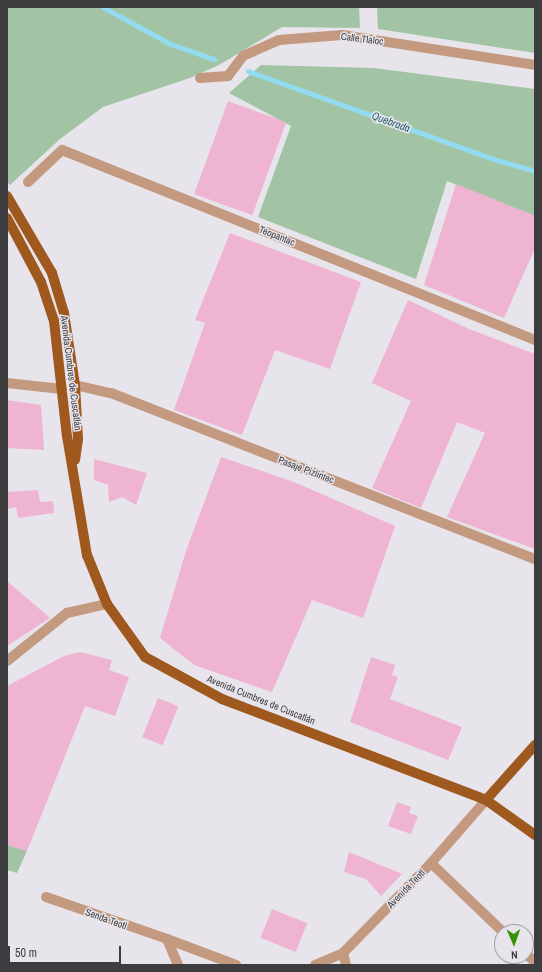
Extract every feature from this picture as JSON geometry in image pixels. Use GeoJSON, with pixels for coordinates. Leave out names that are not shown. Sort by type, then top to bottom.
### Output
{"type":"FeatureCollection","features":[{"type":"Feature","properties":{"kind":"main road","name":"Avenida Cumbres de Cuscatlán"},"geometry":{"type":"LineString","coordinates":[[7,196],[52,273],[64,313],[75,385],[78,439],[74,468]]}},
{"type":"Feature","properties":{"kind":"main road","name":"Avenida Cumbres de Cuscatlán"},"geometry":{"type":"LineString","coordinates":[[7,218],[48,300],[54,321],[62,389],[74,468],[77,506],[86,555],[107,604],[145,657],[166,671],[222,699],[486,800],[535,835]]}},
{"type":"Feature","properties":{"kind":"main road"},"geometry":{"type":"LineString","coordinates":[[486,800],[535,745]]}},
{"type":"Feature","properties":{"kind":"street","name":"Calle Tlaloc"},"geometry":{"type":"LineString","coordinates":[[200,78],[228,76],[243,56],[280,40],[342,35],[535,65]]}},
{"type":"Feature","properties":{"kind":"street","name":"Teopantac"},"geometry":{"type":"LineString","coordinates":[[28,182],[62,150],[535,340]]}},
{"type":"Feature","properties":{"kind":"street"},"geometry":{"type":"LineString","coordinates":[[7,384],[62,389]]}},
{"type":"Feature","properties":{"kind":"street","name":"Pasaje Pizlintec"},"geometry":{"type":"LineString","coordinates":[[75,385],[111,393],[535,559]]}},
{"type":"Feature","properties":{"kind":"street"},"geometry":{"type":"LineString","coordinates":[[7,661],[67,613],[107,604]]}},
{"type":"Feature","properties":{"kind":"street","name":"Avenida Teotl"},"geometry":{"type":"LineString","coordinates":[[315,965],[343,953],[431,863],[486,800]]}},
{"type":"Feature","properties":{"kind":"street"},"geometry":{"type":"LineString","coordinates":[[431,863],[495,924]]}},
{"type":"Feature","properties":{"kind":"street","name":"Senda Teotl"},"geometry":{"type":"LineString","coordinates":[[46,898],[167,939],[236,965]]}},
{"type":"Feature","properties":{"kind":"street"},"geometry":{"type":"LineString","coordinates":[[167,939],[178,965]]}},
{"type":"Feature","properties":{"kind":"street"},"geometry":{"type":"LineString","coordinates":[[343,953],[346,965]]}},
{"type":"Feature","properties":{"kind":"green space"},"geometry":{"type":"Polygon","coordinates":[[[7,7],[359,7],[360,28],[282,27],[219,65],[190,78],[103,107],[60,139],[10,185],[7,182],[7,7]]]}},
{"type":"Feature","properties":{"kind":"green space"},"geometry":{"type":"Polygon","coordinates":[[[377,7],[535,7],[535,53],[378,29],[377,7]]]}},
{"type":"Feature","properties":{"kind":"green space"},"geometry":{"type":"Polygon","coordinates":[[[261,65],[374,68],[535,89],[535,216],[447,181],[416,279],[258,217],[291,126],[229,93],[261,65]]]}},
{"type":"Feature","properties":{"kind":"green space"},"geometry":{"type":"Polygon","coordinates":[[[7,845],[27,851],[17,873],[7,870],[7,845]]]}},
{"type":"Feature","properties":{"kind":"building"},"geometry":{"type":"Polygon","coordinates":[[[228,101],[286,122],[252,215],[194,194],[228,101]]]}},
{"type":"Feature","properties":{"kind":"building"},"geometry":{"type":"Polygon","coordinates":[[[456,184],[535,216],[535,248],[504,318],[424,285],[456,184]]]}},
{"type":"Feature","properties":{"kind":"building"},"geometry":{"type":"Polygon","coordinates":[[[230,233],[361,282],[330,369],[275,350],[242,435],[174,410],[205,323],[195,320],[230,233]]]}},
{"type":"Feature","properties":{"kind":"building"},"geometry":{"type":"Polygon","coordinates":[[[408,300],[469,329],[535,354],[535,549],[447,517],[485,433],[457,422],[421,508],[372,488],[411,401],[372,383],[408,300]]]}},
{"type":"Feature","properties":{"kind":"building"},"geometry":{"type":"Polygon","coordinates":[[[7,400],[41,405],[44,450],[7,448],[7,400]]]}},
{"type":"Feature","properties":{"kind":"building"},"geometry":{"type":"Polygon","coordinates":[[[221,457],[294,482],[395,526],[363,618],[312,600],[272,692],[194,665],[160,638],[186,551],[221,457]]]}},
{"type":"Feature","properties":{"kind":"building"},"geometry":{"type":"Polygon","coordinates":[[[94,459],[147,473],[136,505],[122,497],[109,502],[108,485],[94,480],[94,459]]]}},
{"type":"Feature","properties":{"kind":"building"},"geometry":{"type":"Polygon","coordinates":[[[38,490],[40,502],[53,501],[54,513],[18,518],[16,507],[7,509],[7,492],[38,490]]]}},
{"type":"Feature","properties":{"kind":"building"},"geometry":{"type":"Polygon","coordinates":[[[7,581],[50,618],[7,646],[7,581]]]}},
{"type":"Feature","properties":{"kind":"building"},"geometry":{"type":"Polygon","coordinates":[[[80,652],[112,660],[109,670],[129,677],[115,716],[85,706],[27,851],[7,845],[7,686],[64,656],[80,652]]]}},
{"type":"Feature","properties":{"kind":"building"},"geometry":{"type":"Polygon","coordinates":[[[371,657],[395,665],[392,675],[398,677],[390,699],[462,727],[448,760],[350,722],[371,657]]]}},
{"type":"Feature","properties":{"kind":"building"},"geometry":{"type":"Polygon","coordinates":[[[158,698],[178,706],[163,745],[142,737],[158,698]]]}},
{"type":"Feature","properties":{"kind":"building"},"geometry":{"type":"Polygon","coordinates":[[[397,802],[411,807],[409,813],[418,816],[411,834],[388,826],[397,802]]]}},
{"type":"Feature","properties":{"kind":"building"},"geometry":{"type":"Polygon","coordinates":[[[349,852],[402,874],[381,896],[366,879],[344,872],[349,852]]]}},
{"type":"Feature","properties":{"kind":"building"},"geometry":{"type":"Polygon","coordinates":[[[272,909],[307,923],[296,952],[260,938],[272,909]]]}},
{"type":"Feature","properties":{"kind":"waterway","name":"Quebrada"},"geometry":{"type":"LineString","coordinates":[[103,7],[171,44],[214,59]]}},
{"type":"Feature","properties":{"kind":"waterway","name":"Quebrada"},"geometry":{"type":"LineString","coordinates":[[248,71],[497,160],[535,171]]}}]}
